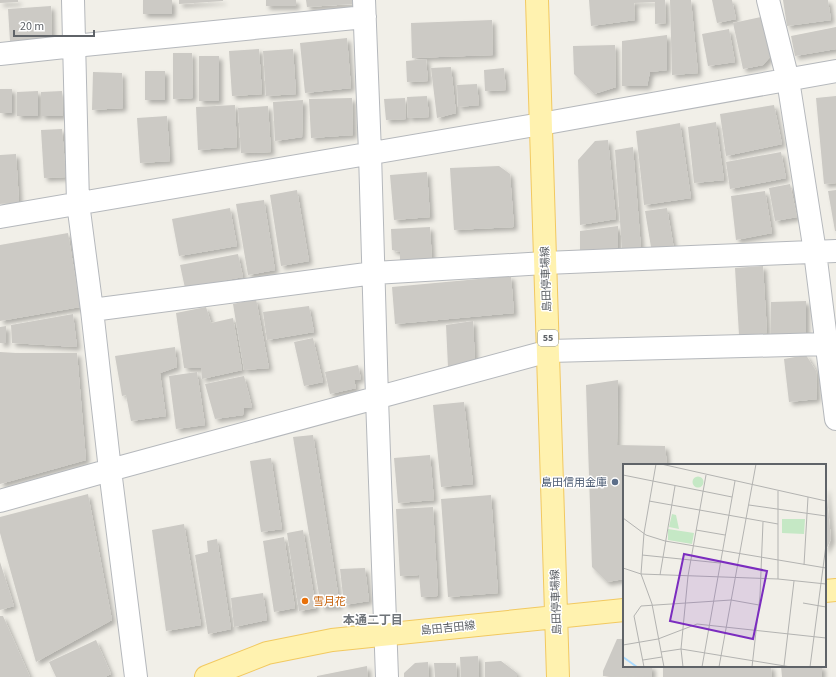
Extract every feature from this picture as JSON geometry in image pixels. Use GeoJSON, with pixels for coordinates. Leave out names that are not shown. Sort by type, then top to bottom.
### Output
{"type":"FeatureCollection","features":[{"type":"Feature","properties":{"kind":"main road","name":"島田停車場線"},"geometry":{"type":"LineString","coordinates":[[537,0],[558,677]]}},
{"type":"Feature","properties":{"kind":"main road"},"geometry":{"type":"LineString","coordinates":[[826,591],[836,590]]}},
{"type":"Feature","properties":{"kind":"main road","name":"島田吉田線"},"geometry":{"type":"LineString","coordinates":[[206,677],[267,653],[332,640],[623,610]]}},
{"type":"Feature","properties":{"kind":"street"},"geometry":{"type":"LineString","coordinates":[[73,0],[78,203],[136,677]]}},
{"type":"Feature","properties":{"kind":"street"},"geometry":{"type":"LineString","coordinates":[[768,0],[788,80],[826,251],[827,344],[836,417]]}},
{"type":"Feature","properties":{"kind":"street"},"geometry":{"type":"LineString","coordinates":[[0,54],[74,46],[364,8],[387,677]]}},
{"type":"Feature","properties":{"kind":"street"},"geometry":{"type":"LineString","coordinates":[[0,217],[541,124],[836,71]]}},
{"type":"Feature","properties":{"kind":"street"},"geometry":{"type":"LineString","coordinates":[[92,310],[374,273],[545,263],[826,251]]}},
{"type":"Feature","properties":{"kind":"street"},"geometry":{"type":"LineString","coordinates":[[0,501],[548,351],[827,344]]}},
{"type":"Feature","properties":{"kind":"building"},"geometry":{"type":"Polygon","coordinates":[[[0,0],[18,0],[18,2],[0,3],[0,0]]]}},
{"type":"Feature","properties":{"kind":"building"},"geometry":{"type":"Polygon","coordinates":[[[143,0],[172,0],[172,14],[143,14],[143,0]]]}},
{"type":"Feature","properties":{"kind":"building"},"geometry":{"type":"Polygon","coordinates":[[[179,0],[223,0],[223,1],[179,4],[179,0]]]}},
{"type":"Feature","properties":{"kind":"building"},"geometry":{"type":"Polygon","coordinates":[[[266,0],[296,0],[296,6],[266,6],[266,0]]]}},
{"type":"Feature","properties":{"kind":"building"},"geometry":{"type":"Polygon","coordinates":[[[306,0],[352,0],[352,4],[307,7],[306,0]]]}},
{"type":"Feature","properties":{"kind":"building"},"geometry":{"type":"Polygon","coordinates":[[[589,0],[665,0],[666,23],[655,24],[655,2],[634,3],[635,20],[591,26],[589,0]]]}},
{"type":"Feature","properties":{"kind":"building"},"geometry":{"type":"Polygon","coordinates":[[[670,0],[691,0],[698,73],[672,75],[670,0]]]}},
{"type":"Feature","properties":{"kind":"building"},"geometry":{"type":"Polygon","coordinates":[[[712,0],[732,0],[736,19],[717,23],[712,0]]]}},
{"type":"Feature","properties":{"kind":"building"},"geometry":{"type":"Polygon","coordinates":[[[783,0],[828,0],[831,20],[787,26],[783,0]]]}},
{"type":"Feature","properties":{"kind":"building"},"geometry":{"type":"Polygon","coordinates":[[[51,6],[52,39],[10,41],[8,9],[51,6]]]}},
{"type":"Feature","properties":{"kind":"building"},"geometry":{"type":"Polygon","coordinates":[[[761,17],[770,57],[763,65],[743,69],[733,23],[761,17]]]}},
{"type":"Feature","properties":{"kind":"building"},"geometry":{"type":"Polygon","coordinates":[[[492,20],[493,55],[412,58],[411,23],[492,20]]]}},
{"type":"Feature","properties":{"kind":"building"},"geometry":{"type":"Polygon","coordinates":[[[836,27],[836,49],[795,56],[791,36],[836,27]]]}},
{"type":"Feature","properties":{"kind":"building"},"geometry":{"type":"Polygon","coordinates":[[[729,29],[735,62],[708,66],[702,34],[729,29]]]}},
{"type":"Feature","properties":{"kind":"building"},"geometry":{"type":"Polygon","coordinates":[[[667,35],[667,70],[650,72],[647,86],[622,86],[622,41],[667,35]]]}},
{"type":"Feature","properties":{"kind":"building"},"geometry":{"type":"Polygon","coordinates":[[[347,38],[351,88],[305,93],[300,43],[347,38]]]}},
{"type":"Feature","properties":{"kind":"building"},"geometry":{"type":"Polygon","coordinates":[[[615,45],[616,87],[594,94],[574,74],[573,46],[615,45]]]}},
{"type":"Feature","properties":{"kind":"building"},"geometry":{"type":"Polygon","coordinates":[[[259,49],[262,94],[232,96],[229,51],[259,49]]]}},
{"type":"Feature","properties":{"kind":"building"},"geometry":{"type":"Polygon","coordinates":[[[293,49],[296,94],[266,96],[263,51],[293,49]]]}},
{"type":"Feature","properties":{"kind":"building"},"geometry":{"type":"Polygon","coordinates":[[[173,53],[192,53],[193,98],[173,99],[173,53]]]}},
{"type":"Feature","properties":{"kind":"building"},"geometry":{"type":"Polygon","coordinates":[[[199,56],[219,56],[219,101],[199,101],[199,56]]]}},
{"type":"Feature","properties":{"kind":"building"},"geometry":{"type":"Polygon","coordinates":[[[426,59],[428,81],[407,82],[406,61],[426,59]]]}},
{"type":"Feature","properties":{"kind":"building"},"geometry":{"type":"Polygon","coordinates":[[[451,67],[456,113],[437,118],[431,68],[451,67]]]}},
{"type":"Feature","properties":{"kind":"building"},"geometry":{"type":"Polygon","coordinates":[[[504,68],[506,90],[485,91],[484,70],[504,68]]]}},
{"type":"Feature","properties":{"kind":"building"},"geometry":{"type":"Polygon","coordinates":[[[145,71],[165,71],[165,100],[145,100],[145,71]]]}},
{"type":"Feature","properties":{"kind":"building"},"geometry":{"type":"Polygon","coordinates":[[[93,72],[122,73],[123,108],[92,110],[93,72]]]}},
{"type":"Feature","properties":{"kind":"building"},"geometry":{"type":"Polygon","coordinates":[[[477,84],[479,105],[458,107],[457,85],[477,84]]]}},
{"type":"Feature","properties":{"kind":"building"},"geometry":{"type":"Polygon","coordinates":[[[0,89],[12,89],[12,113],[0,113],[0,89]]]}},
{"type":"Feature","properties":{"kind":"building"},"geometry":{"type":"Polygon","coordinates":[[[38,91],[38,116],[17,116],[17,92],[38,91]]]}},
{"type":"Feature","properties":{"kind":"building"},"geometry":{"type":"Polygon","coordinates":[[[62,91],[63,116],[41,116],[41,92],[62,91]]]}},
{"type":"Feature","properties":{"kind":"building"},"geometry":{"type":"Polygon","coordinates":[[[427,96],[429,117],[408,118],[407,97],[427,96]]]}},
{"type":"Feature","properties":{"kind":"building"},"geometry":{"type":"Polygon","coordinates":[[[836,96],[836,183],[824,184],[816,98],[836,96]]]}},
{"type":"Feature","properties":{"kind":"building"},"geometry":{"type":"Polygon","coordinates":[[[352,98],[353,135],[311,138],[309,99],[352,98]]]}},
{"type":"Feature","properties":{"kind":"building"},"geometry":{"type":"Polygon","coordinates":[[[405,98],[406,119],[386,120],[384,99],[405,98]]]}},
{"type":"Feature","properties":{"kind":"building"},"geometry":{"type":"Polygon","coordinates":[[[303,100],[302,137],[275,141],[273,102],[303,100]]]}},
{"type":"Feature","properties":{"kind":"building"},"geometry":{"type":"Polygon","coordinates":[[[235,105],[237,147],[198,150],[196,107],[235,105]]]}},
{"type":"Feature","properties":{"kind":"building"},"geometry":{"type":"Polygon","coordinates":[[[774,105],[782,144],[726,156],[720,114],[774,105]]]}},
{"type":"Feature","properties":{"kind":"building"},"geometry":{"type":"Polygon","coordinates":[[[268,106],[271,152],[241,153],[238,108],[268,106]]]}},
{"type":"Feature","properties":{"kind":"building"},"geometry":{"type":"Polygon","coordinates":[[[167,116],[170,161],[140,163],[137,118],[167,116]]]}},
{"type":"Feature","properties":{"kind":"building"},"geometry":{"type":"Polygon","coordinates":[[[716,122],[724,180],[694,183],[688,127],[716,122]]]}},
{"type":"Feature","properties":{"kind":"building"},"geometry":{"type":"Polygon","coordinates":[[[680,123],[691,198],[644,205],[636,131],[680,123]]]}},
{"type":"Feature","properties":{"kind":"building"},"geometry":{"type":"Polygon","coordinates":[[[62,129],[66,177],[44,178],[41,130],[62,129]]]}},
{"type":"Feature","properties":{"kind":"building"},"geometry":{"type":"Polygon","coordinates":[[[608,140],[616,219],[580,225],[578,160],[595,141],[608,140]]]}},
{"type":"Feature","properties":{"kind":"building"},"geometry":{"type":"Polygon","coordinates":[[[633,147],[641,249],[622,250],[615,150],[633,147]]]}},
{"type":"Feature","properties":{"kind":"building"},"geometry":{"type":"Polygon","coordinates":[[[781,152],[786,178],[730,189],[726,162],[781,152]]]}},
{"type":"Feature","properties":{"kind":"building"},"geometry":{"type":"Polygon","coordinates":[[[16,154],[19,202],[0,204],[0,155],[16,154]]]}},
{"type":"Feature","properties":{"kind":"building"},"geometry":{"type":"Polygon","coordinates":[[[499,166],[510,174],[514,227],[454,230],[450,168],[499,166]]]}},
{"type":"Feature","properties":{"kind":"building"},"geometry":{"type":"Polygon","coordinates":[[[427,172],[430,217],[394,220],[390,175],[427,172]]]}},
{"type":"Feature","properties":{"kind":"building"},"geometry":{"type":"Polygon","coordinates":[[[790,184],[797,217],[775,221],[769,188],[790,184]]]}},
{"type":"Feature","properties":{"kind":"building"},"geometry":{"type":"Polygon","coordinates":[[[297,190],[309,261],[281,266],[270,195],[297,190]]]}},
{"type":"Feature","properties":{"kind":"building"},"geometry":{"type":"Polygon","coordinates":[[[836,190],[836,231],[835,231],[828,191],[836,190]]]}},
{"type":"Feature","properties":{"kind":"building"},"geometry":{"type":"Polygon","coordinates":[[[765,191],[772,233],[736,240],[731,196],[765,191]]]}},
{"type":"Feature","properties":{"kind":"building"},"geometry":{"type":"Polygon","coordinates":[[[264,200],[275,270],[248,275],[236,204],[264,200]]]}},
{"type":"Feature","properties":{"kind":"building"},"geometry":{"type":"Polygon","coordinates":[[[230,208],[237,246],[179,256],[172,219],[230,208]]]}},
{"type":"Feature","properties":{"kind":"building"},"geometry":{"type":"Polygon","coordinates":[[[667,208],[674,249],[652,253],[645,211],[667,208]]]}},
{"type":"Feature","properties":{"kind":"building"},"geometry":{"type":"Polygon","coordinates":[[[618,226],[618,252],[580,252],[580,231],[618,226]]]}},
{"type":"Feature","properties":{"kind":"building"},"geometry":{"type":"Polygon","coordinates":[[[430,227],[432,261],[400,264],[400,252],[392,250],[391,229],[430,227]]]}},
{"type":"Feature","properties":{"kind":"building"},"geometry":{"type":"Polygon","coordinates":[[[68,233],[80,307],[0,321],[0,245],[68,233]]]}},
{"type":"Feature","properties":{"kind":"building"},"geometry":{"type":"Polygon","coordinates":[[[238,254],[243,277],[185,288],[180,265],[238,254]]]}},
{"type":"Feature","properties":{"kind":"building"},"geometry":{"type":"Polygon","coordinates":[[[763,266],[767,333],[739,335],[735,268],[763,266]]]}},
{"type":"Feature","properties":{"kind":"building"},"geometry":{"type":"Polygon","coordinates":[[[511,276],[514,313],[395,324],[392,287],[511,276]]]}},
{"type":"Feature","properties":{"kind":"building"},"geometry":{"type":"Polygon","coordinates":[[[256,299],[269,368],[244,370],[233,304],[256,299]]]}},
{"type":"Feature","properties":{"kind":"building"},"geometry":{"type":"Polygon","coordinates":[[[806,301],[806,335],[771,335],[771,302],[806,301]]]}},
{"type":"Feature","properties":{"kind":"building"},"geometry":{"type":"Polygon","coordinates":[[[309,306],[314,332],[267,340],[263,312],[309,306]]]}},
{"type":"Feature","properties":{"kind":"building"},"geometry":{"type":"Polygon","coordinates":[[[206,307],[211,323],[233,318],[242,370],[202,379],[201,368],[184,368],[176,313],[206,307]]]}},
{"type":"Feature","properties":{"kind":"building"},"geometry":{"type":"Polygon","coordinates":[[[73,314],[77,347],[12,343],[11,325],[73,314]]]}},
{"type":"Feature","properties":{"kind":"building"},"geometry":{"type":"Polygon","coordinates":[[[473,321],[475,362],[448,367],[446,325],[473,321]]]}},
{"type":"Feature","properties":{"kind":"building"},"geometry":{"type":"Polygon","coordinates":[[[6,326],[6,343],[0,343],[0,327],[6,326]]]}},
{"type":"Feature","properties":{"kind":"building"},"geometry":{"type":"Polygon","coordinates":[[[313,338],[323,382],[304,386],[294,342],[313,338]]]}},
{"type":"Feature","properties":{"kind":"building"},"geometry":{"type":"Polygon","coordinates":[[[175,347],[177,367],[160,373],[166,416],[131,421],[126,395],[122,396],[115,356],[175,347]]]}},
{"type":"Feature","properties":{"kind":"building"},"geometry":{"type":"Polygon","coordinates":[[[0,352],[77,353],[86,460],[0,484],[0,352]]]}},
{"type":"Feature","properties":{"kind":"building"},"geometry":{"type":"Polygon","coordinates":[[[806,355],[816,371],[817,399],[789,402],[784,359],[806,355]]]}},
{"type":"Feature","properties":{"kind":"building"},"geometry":{"type":"Polygon","coordinates":[[[358,365],[361,379],[354,380],[356,388],[330,394],[325,372],[358,365]]]}},
{"type":"Feature","properties":{"kind":"building"},"geometry":{"type":"Polygon","coordinates":[[[197,372],[205,425],[176,429],[169,376],[197,372]]]}},
{"type":"Feature","properties":{"kind":"building"},"geometry":{"type":"Polygon","coordinates":[[[244,376],[252,407],[244,408],[243,415],[215,419],[205,384],[244,376]]]}},
{"type":"Feature","properties":{"kind":"building"},"geometry":{"type":"Polygon","coordinates":[[[618,380],[617,445],[665,446],[667,464],[623,464],[623,579],[607,582],[592,567],[586,385],[618,380]]]}},
{"type":"Feature","properties":{"kind":"building"},"geometry":{"type":"Polygon","coordinates":[[[464,402],[473,484],[441,487],[433,405],[464,402]]]}},
{"type":"Feature","properties":{"kind":"building"},"geometry":{"type":"Polygon","coordinates":[[[313,435],[340,606],[321,607],[293,437],[313,435]]]}},
{"type":"Feature","properties":{"kind":"building"},"geometry":{"type":"Polygon","coordinates":[[[430,455],[434,500],[398,503],[394,458],[430,455]]]}},
{"type":"Feature","properties":{"kind":"building"},"geometry":{"type":"Polygon","coordinates":[[[271,458],[282,529],[261,532],[250,461],[271,458]]]}},
{"type":"Feature","properties":{"kind":"building"},"geometry":{"type":"Polygon","coordinates":[[[826,488],[831,539],[826,550],[826,488]]]}},
{"type":"Feature","properties":{"kind":"building"},"geometry":{"type":"Polygon","coordinates":[[[88,494],[112,620],[36,662],[0,533],[0,517],[88,494]]]}},
{"type":"Feature","properties":{"kind":"building"},"geometry":{"type":"Polygon","coordinates":[[[491,495],[498,593],[448,597],[441,499],[491,495]]]}},
{"type":"Feature","properties":{"kind":"building"},"geometry":{"type":"Polygon","coordinates":[[[433,507],[438,596],[421,597],[419,575],[400,576],[396,509],[433,507]]]}},
{"type":"Feature","properties":{"kind":"building"},"geometry":{"type":"Polygon","coordinates":[[[184,524],[201,625],[166,631],[152,530],[184,524]]]}},
{"type":"Feature","properties":{"kind":"building"},"geometry":{"type":"Polygon","coordinates":[[[303,530],[316,608],[299,611],[287,533],[303,530]]]}},
{"type":"Feature","properties":{"kind":"building"},"geometry":{"type":"Polygon","coordinates":[[[284,537],[295,608],[274,612],[263,541],[284,537]]]}},
{"type":"Feature","properties":{"kind":"building"},"geometry":{"type":"Polygon","coordinates":[[[217,539],[231,629],[208,634],[195,555],[208,552],[207,541],[217,539]]]}},
{"type":"Feature","properties":{"kind":"building"},"geometry":{"type":"Polygon","coordinates":[[[0,562],[14,606],[0,610],[0,562]]]}},
{"type":"Feature","properties":{"kind":"building"},"geometry":{"type":"Polygon","coordinates":[[[365,568],[369,601],[344,605],[340,569],[365,568]]]}},
{"type":"Feature","properties":{"kind":"building"},"geometry":{"type":"Polygon","coordinates":[[[263,593],[267,620],[234,627],[231,598],[263,593]]]}},
{"type":"Feature","properties":{"kind":"building"},"geometry":{"type":"Polygon","coordinates":[[[0,616],[3,616],[30,677],[0,677],[0,616]]]}},
{"type":"Feature","properties":{"kind":"building"},"geometry":{"type":"Polygon","coordinates":[[[617,639],[623,639],[623,667],[652,667],[652,677],[603,676],[603,671],[617,639]]]}},
{"type":"Feature","properties":{"kind":"building"},"geometry":{"type":"Polygon","coordinates":[[[96,640],[111,674],[105,677],[56,677],[49,662],[96,640]]]}},
{"type":"Feature","properties":{"kind":"building"},"geometry":{"type":"Polygon","coordinates":[[[478,656],[479,677],[461,677],[460,657],[478,656]]]}},
{"type":"Feature","properties":{"kind":"building"},"geometry":{"type":"Polygon","coordinates":[[[501,661],[517,673],[517,677],[485,677],[485,662],[501,661]]]}},
{"type":"Feature","properties":{"kind":"building"},"geometry":{"type":"Polygon","coordinates":[[[428,662],[429,677],[404,677],[404,673],[415,663],[428,662]]]}},
{"type":"Feature","properties":{"kind":"building"},"geometry":{"type":"Polygon","coordinates":[[[434,663],[456,663],[457,677],[435,677],[434,663]]]}},
{"type":"Feature","properties":{"kind":"building"},"geometry":{"type":"Polygon","coordinates":[[[367,666],[368,677],[317,677],[317,676],[367,666]]]}},
{"type":"Feature","properties":{"kind":"building"},"geometry":{"type":"Polygon","coordinates":[[[663,667],[771,667],[772,677],[663,677],[663,667]]]}},
{"type":"Feature","properties":{"kind":"building"},"geometry":{"type":"Polygon","coordinates":[[[781,667],[822,667],[822,677],[782,677],[781,667]]]}},
{"type":"Feature","properties":{"kind":"place","name":"島田信用金庫"},"geometry":{"type":"Point","coordinates":[615,482]}},
{"type":"Feature","properties":{"kind":"place","name":"雪月花"},"geometry":{"type":"Point","coordinates":[305,601]}},
{"type":"Feature","properties":{"kind":"district","name":"本通二丁目"},"geometry":{"type":"Point","coordinates":[373,620]}}]}
